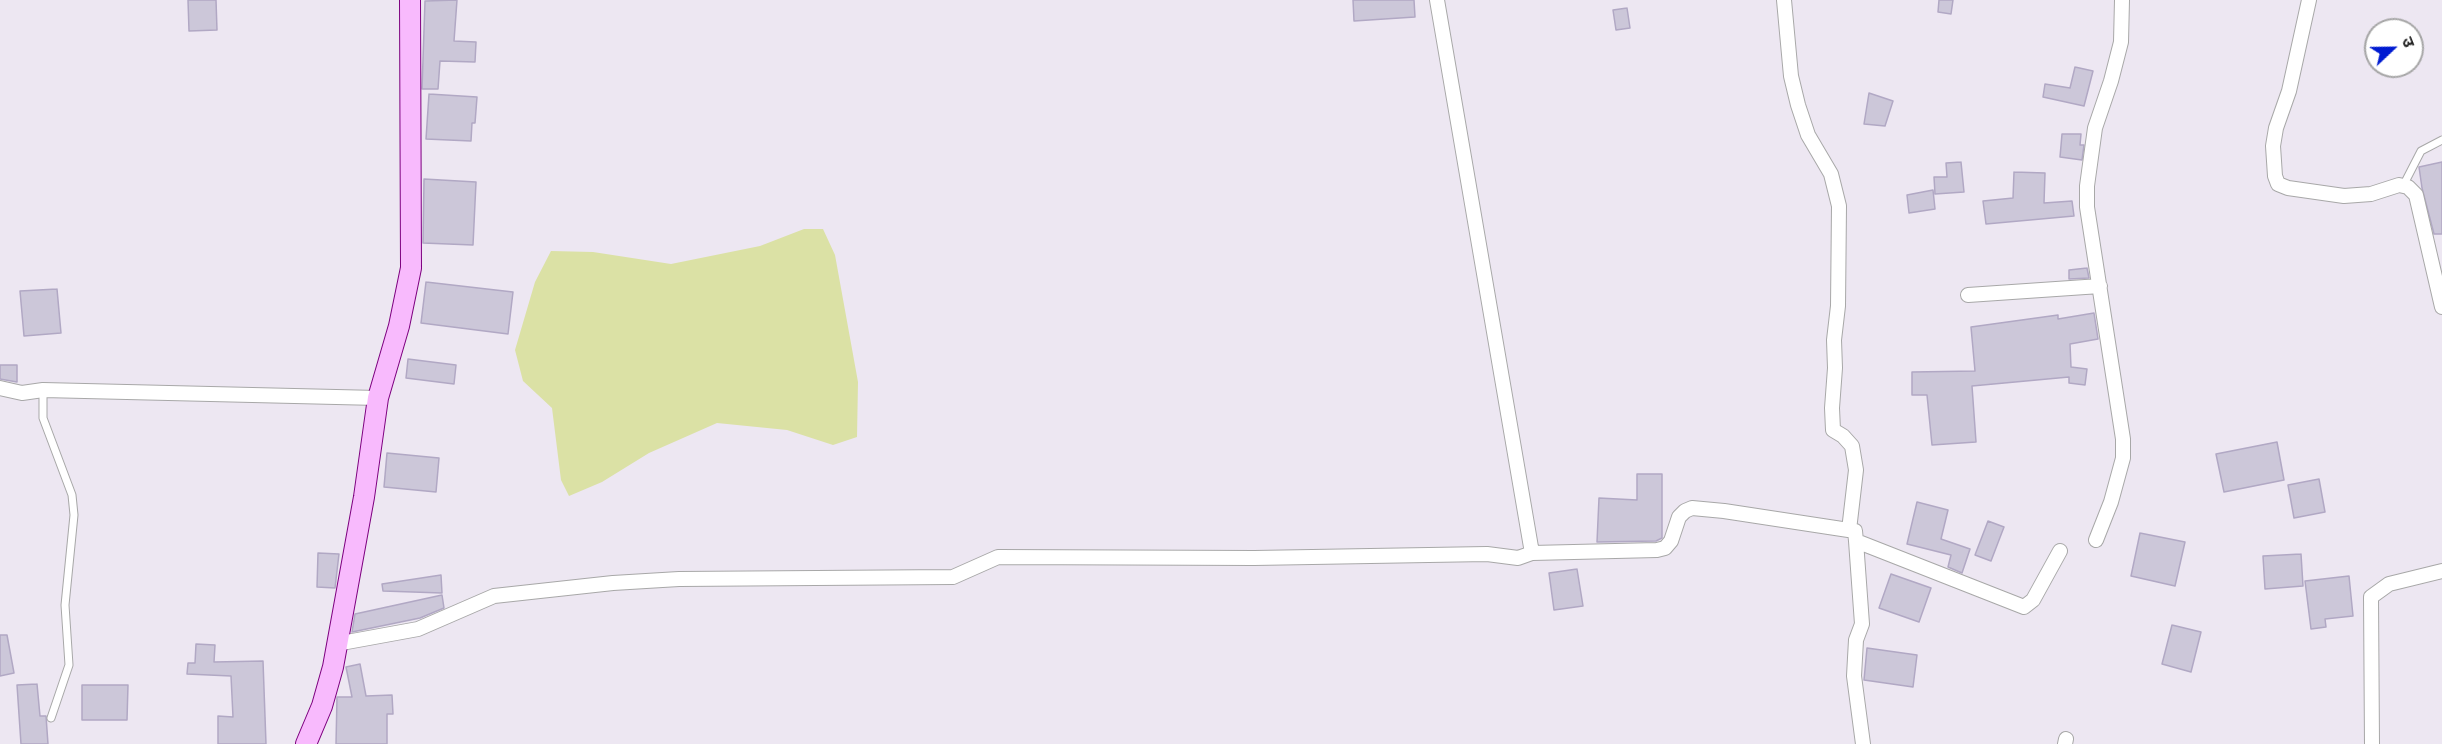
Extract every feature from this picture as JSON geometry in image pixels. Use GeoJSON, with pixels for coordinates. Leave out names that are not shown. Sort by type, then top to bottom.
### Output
{"type":"FeatureCollection","features":[{"type":"Feature","properties":{"kind":"street"},"geometry":{"type":"LineString","coordinates":[[306,744],[322,706],[336,644],[364,497],[378,398],[399,326],[411,268],[410,0]]}},
{"type":"Feature","properties":{"kind":"street"},"geometry":{"type":"LineString","coordinates":[[1437,0],[1532,553]]}},
{"type":"Feature","properties":{"kind":"street"},"geometry":{"type":"LineString","coordinates":[[1784,0],[1791,76],[1798,105],[1808,135],[1832,174],[1839,206],[1838,306],[1834,340],[1835,368],[1832,408],[1833,430],[1843,436],[1852,446],[1856,470],[1852,535],[1862,624],[1854,651],[1854,676],[1863,744]]}},
{"type":"Feature","properties":{"kind":"street"},"geometry":{"type":"LineString","coordinates":[[2096,540],[2111,502],[2123,458],[2087,207],[2087,186],[2095,128],[2112,81],[2121,42],[2122,0]]}},
{"type":"Feature","properties":{"kind":"street"},"geometry":{"type":"LineString","coordinates":[[2309,0],[2294,72],[2276,128],[2273,167],[2278,184],[2288,188],[2355,196],[2403,186],[2408,187],[2415,195],[2442,307]]}},
{"type":"Feature","properties":{"kind":"street"},"geometry":{"type":"LineString","coordinates":[[1968,295],[2100,286]]}},
{"type":"Feature","properties":{"kind":"street"},"geometry":{"type":"LineString","coordinates":[[0,388],[22,393],[43,390],[378,398]]}},
{"type":"Feature","properties":{"kind":"street"},"geometry":{"type":"LineString","coordinates":[[336,644],[418,629],[495,596],[613,583],[679,579],[946,578],[969,572],[999,556],[1254,558],[1487,554],[1518,558],[1532,553],[1657,550],[1669,544],[1679,517],[1692,508],[1852,535],[2024,607],[2033,600],[2060,550]]}},
{"type":"Feature","properties":{"kind":"street"},"geometry":{"type":"LineString","coordinates":[[2372,744],[2371,597],[2389,584],[2442,570]]}},
{"type":"Feature","properties":{"kind":"lane"},"geometry":{"type":"LineString","coordinates":[[2403,186],[2421,151],[2442,140]]}},
{"type":"Feature","properties":{"kind":"lane"},"geometry":{"type":"LineString","coordinates":[[43,390],[43,417],[72,495],[74,515],[65,605],[69,665],[51,718]]}},
{"type":"Feature","properties":{"kind":"shaded area"},"geometry":{"type":"Polygon","coordinates":[[[804,229],[823,229],[835,255],[858,382],[857,437],[833,445],[787,430],[717,423],[649,453],[602,482],[569,496],[561,480],[552,408],[523,381],[515,350],[535,282],[551,251],[593,252],[671,264],[760,246],[804,229]]]}},
{"type":"Feature","properties":{"kind":"building"},"geometry":{"type":"Polygon","coordinates":[[[188,0],[216,0],[217,30],[189,31],[188,0]]]}},
{"type":"Feature","properties":{"kind":"building"},"geometry":{"type":"Polygon","coordinates":[[[457,0],[454,41],[476,42],[475,62],[440,61],[438,89],[422,89],[425,1],[457,0]]]}},
{"type":"Feature","properties":{"kind":"building"},"geometry":{"type":"Polygon","coordinates":[[[1353,0],[1414,0],[1415,17],[1354,21],[1353,0]]]}},
{"type":"Feature","properties":{"kind":"building"},"geometry":{"type":"Polygon","coordinates":[[[1939,0],[1953,0],[1951,14],[1938,12],[1939,0]]]}},
{"type":"Feature","properties":{"kind":"building"},"geometry":{"type":"Polygon","coordinates":[[[1627,8],[1630,28],[1616,30],[1613,10],[1627,8]]]}},
{"type":"Feature","properties":{"kind":"building"},"geometry":{"type":"Polygon","coordinates":[[[2075,67],[2093,71],[2084,106],[2043,97],[2045,84],[2070,88],[2075,67]]]}},
{"type":"Feature","properties":{"kind":"building"},"geometry":{"type":"Polygon","coordinates":[[[1869,93],[1893,101],[1885,126],[1864,124],[1869,93]]]}},
{"type":"Feature","properties":{"kind":"building"},"geometry":{"type":"Polygon","coordinates":[[[429,94],[477,97],[471,141],[426,139],[429,94]]]}},
{"type":"Feature","properties":{"kind":"building"},"geometry":{"type":"Polygon","coordinates":[[[2062,134],[2081,134],[2080,145],[2084,145],[2082,160],[2060,157],[2062,134]]]}},
{"type":"Feature","properties":{"kind":"building"},"geometry":{"type":"Polygon","coordinates":[[[1961,162],[1964,192],[1935,194],[1934,177],[1947,177],[1946,163],[1961,162]]]}},
{"type":"Feature","properties":{"kind":"building"},"geometry":{"type":"Polygon","coordinates":[[[2442,162],[2442,234],[2434,234],[2419,167],[2442,162]]]}},
{"type":"Feature","properties":{"kind":"building"},"geometry":{"type":"Polygon","coordinates":[[[2014,172],[2045,173],[2044,203],[2072,201],[2074,216],[1986,224],[1983,201],[2013,198],[2014,172]]]}},
{"type":"Feature","properties":{"kind":"building"},"geometry":{"type":"Polygon","coordinates":[[[424,179],[476,182],[473,245],[423,243],[424,179]]]}},
{"type":"Feature","properties":{"kind":"building"},"geometry":{"type":"Polygon","coordinates":[[[1933,190],[1935,209],[1909,213],[1907,195],[1933,190]]]}},
{"type":"Feature","properties":{"kind":"building"},"geometry":{"type":"Polygon","coordinates":[[[2087,268],[2089,278],[2069,279],[2069,270],[2087,268]]]}},
{"type":"Feature","properties":{"kind":"building"},"geometry":{"type":"Polygon","coordinates":[[[426,282],[513,292],[508,334],[421,323],[426,282]]]}},
{"type":"Feature","properties":{"kind":"building"},"geometry":{"type":"Polygon","coordinates":[[[57,289],[61,333],[24,336],[20,291],[57,289]]]}},
{"type":"Feature","properties":{"kind":"building"},"geometry":{"type":"Polygon","coordinates":[[[2094,313],[2098,339],[2070,344],[2071,367],[2087,369],[2085,385],[2069,383],[2069,377],[1972,386],[1976,442],[1932,445],[1927,395],[1912,395],[1912,372],[1975,371],[1971,327],[2058,315],[2058,319],[2094,313]]]}},
{"type":"Feature","properties":{"kind":"building"},"geometry":{"type":"Polygon","coordinates":[[[408,359],[456,365],[454,384],[406,378],[408,359]]]}},
{"type":"Feature","properties":{"kind":"building"},"geometry":{"type":"Polygon","coordinates":[[[0,365],[17,365],[17,382],[0,379],[0,365]]]}},
{"type":"Feature","properties":{"kind":"building"},"geometry":{"type":"Polygon","coordinates":[[[2277,442],[2284,480],[2224,492],[2216,454],[2277,442]]]}},
{"type":"Feature","properties":{"kind":"building"},"geometry":{"type":"Polygon","coordinates":[[[387,453],[439,458],[436,492],[384,487],[387,453]]]}},
{"type":"Feature","properties":{"kind":"building"},"geometry":{"type":"Polygon","coordinates":[[[1637,474],[1662,474],[1662,538],[1656,541],[1597,542],[1599,498],[1637,500],[1637,474]]]}},
{"type":"Feature","properties":{"kind":"building"},"geometry":{"type":"Polygon","coordinates":[[[2319,479],[2325,512],[2294,518],[2288,485],[2319,479]]]}},
{"type":"Feature","properties":{"kind":"building"},"geometry":{"type":"Polygon","coordinates":[[[1917,502],[1948,510],[1941,539],[1970,549],[1962,573],[1948,567],[1951,555],[1907,544],[1917,502]]]}},
{"type":"Feature","properties":{"kind":"building"},"geometry":{"type":"Polygon","coordinates":[[[1988,521],[2004,527],[1991,561],[1975,555],[1988,521]]]}},
{"type":"Feature","properties":{"kind":"building"},"geometry":{"type":"Polygon","coordinates":[[[2140,533],[2185,542],[2175,586],[2131,576],[2140,533]]]}},
{"type":"Feature","properties":{"kind":"building"},"geometry":{"type":"Polygon","coordinates":[[[318,553],[339,554],[335,588],[317,587],[318,553]]]}},
{"type":"Feature","properties":{"kind":"building"},"geometry":{"type":"Polygon","coordinates":[[[2301,554],[2303,586],[2265,589],[2263,556],[2301,554]]]}},
{"type":"Feature","properties":{"kind":"building"},"geometry":{"type":"Polygon","coordinates":[[[1577,569],[1583,606],[1554,610],[1549,573],[1577,569]]]}},
{"type":"Feature","properties":{"kind":"building"},"geometry":{"type":"Polygon","coordinates":[[[1891,574],[1931,588],[1919,622],[1879,608],[1891,574]]]}},
{"type":"Feature","properties":{"kind":"building"},"geometry":{"type":"Polygon","coordinates":[[[441,575],[442,593],[383,591],[382,584],[441,575]]]}},
{"type":"Feature","properties":{"kind":"building"},"geometry":{"type":"Polygon","coordinates":[[[2349,576],[2353,616],[2325,619],[2326,627],[2311,629],[2305,581],[2349,576]]]}},
{"type":"Feature","properties":{"kind":"building"},"geometry":{"type":"Polygon","coordinates":[[[442,595],[444,608],[420,618],[352,632],[355,614],[442,595]]]}},
{"type":"Feature","properties":{"kind":"building"},"geometry":{"type":"Polygon","coordinates":[[[2172,625],[2201,632],[2191,672],[2162,664],[2172,625]]]}},
{"type":"Feature","properties":{"kind":"building"},"geometry":{"type":"Polygon","coordinates":[[[0,635],[7,635],[14,673],[0,676],[0,635]]]}},
{"type":"Feature","properties":{"kind":"building"},"geometry":{"type":"Polygon","coordinates":[[[196,644],[215,645],[214,662],[263,661],[266,744],[218,744],[218,716],[233,717],[231,676],[187,674],[188,663],[195,663],[196,644]]]}},
{"type":"Feature","properties":{"kind":"building"},"geometry":{"type":"Polygon","coordinates":[[[1867,648],[1917,655],[1913,687],[1864,680],[1867,648]]]}},
{"type":"Feature","properties":{"kind":"building"},"geometry":{"type":"Polygon","coordinates":[[[360,664],[366,696],[392,695],[393,714],[387,714],[387,744],[336,744],[337,697],[352,697],[346,667],[360,664]]]}},
{"type":"Feature","properties":{"kind":"building"},"geometry":{"type":"Polygon","coordinates":[[[37,684],[40,716],[46,716],[48,744],[21,744],[17,685],[37,684]]]}},
{"type":"Feature","properties":{"kind":"building"},"geometry":{"type":"Polygon","coordinates":[[[82,685],[128,685],[127,720],[82,720],[82,685]]]}}]}
